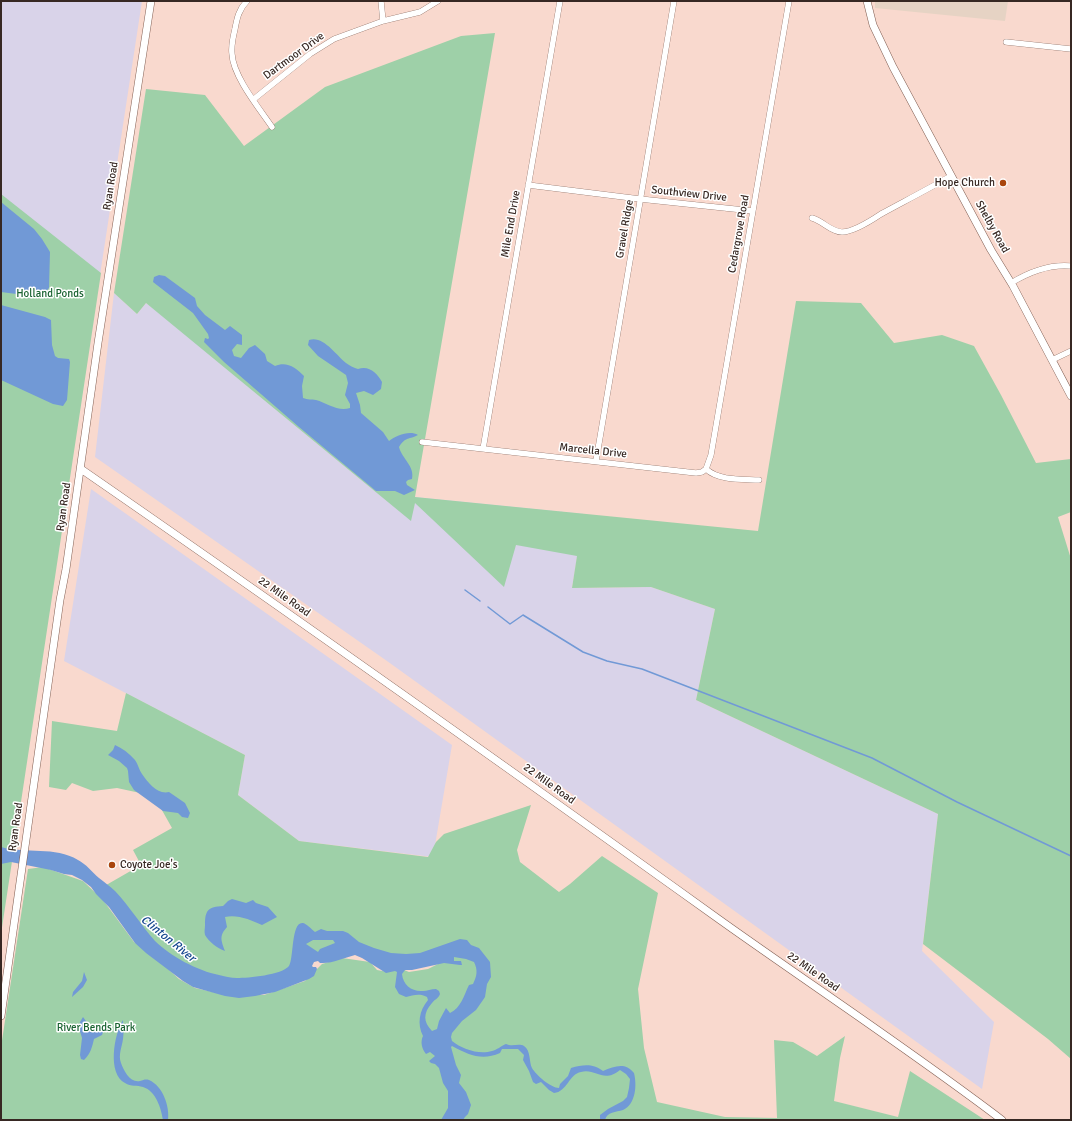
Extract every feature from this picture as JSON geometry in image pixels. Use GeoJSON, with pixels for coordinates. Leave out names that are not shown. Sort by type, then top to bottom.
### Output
{"type":"FeatureCollection","features":[{"type":"Feature","properties":{"kind":"street","name":"Ryan Road"},"geometry":{"type":"LineString","coordinates":[[1,1016],[19,882],[60,600],[81,469],[97,349],[151,1]]}},
{"type":"Feature","properties":{"kind":"street"},"geometry":{"type":"LineString","coordinates":[[247,1],[237,17],[232,54],[236,71],[272,127]]}},
{"type":"Feature","properties":{"kind":"street"},"geometry":{"type":"LineString","coordinates":[[381,1],[383,21]]}},
{"type":"Feature","properties":{"kind":"street","name":"Dartmoor Drive"},"geometry":{"type":"LineString","coordinates":[[254,99],[317,48],[341,36],[383,21],[420,12],[438,1]]}},
{"type":"Feature","properties":{"kind":"street","name":"Mile End Drive"},"geometry":{"type":"LineString","coordinates":[[483,450],[560,1]]}},
{"type":"Feature","properties":{"kind":"street","name":"Gravel Ridge"},"geometry":{"type":"LineString","coordinates":[[596,461],[674,1]]}},
{"type":"Feature","properties":{"kind":"street","name":"Cedargrove Road"},"geometry":{"type":"LineString","coordinates":[[706,469],[711,455],[789,1]]}},
{"type":"Feature","properties":{"kind":"street","name":"Shelby Road"},"geometry":{"type":"LineString","coordinates":[[867,1],[873,25],[893,67],[1071,396]]}},
{"type":"Feature","properties":{"kind":"street"},"geometry":{"type":"LineString","coordinates":[[1006,42],[1071,49]]}},
{"type":"Feature","properties":{"kind":"street"},"geometry":{"type":"LineString","coordinates":[[812,218],[820,220],[832,229],[846,232],[868,222],[951,176]]}},
{"type":"Feature","properties":{"kind":"street","name":"Southview Drive"},"geometry":{"type":"LineString","coordinates":[[528,185],[753,211]]}},
{"type":"Feature","properties":{"kind":"street"},"geometry":{"type":"LineString","coordinates":[[1011,283],[1024,276],[1047,268],[1071,266]]}},
{"type":"Feature","properties":{"kind":"street"},"geometry":{"type":"LineString","coordinates":[[1052,360],[1071,351]]}},
{"type":"Feature","properties":{"kind":"street","name":"Marcella Drive"},"geometry":{"type":"LineString","coordinates":[[422,442],[696,473],[702,472],[706,469]]}},
{"type":"Feature","properties":{"kind":"street","name":"22 Mile Road"},"geometry":{"type":"LineString","coordinates":[[81,469],[380,677],[753,943],[878,1030],[1002,1120]]}},
{"type":"Feature","properties":{"kind":"street"},"geometry":{"type":"LineString","coordinates":[[706,469],[711,473],[722,477],[759,480]]}},
{"type":"Feature","properties":{"kind":"shaded area"},"geometry":{"type":"Polygon","coordinates":[[[1,1],[142,1],[100,275],[1,195],[1,1]]]}},
{"type":"Feature","properties":{"kind":"shaded area"},"geometry":{"type":"Polygon","coordinates":[[[875,1],[1008,1],[1005,21],[875,8],[875,1]]]}},
{"type":"Feature","properties":{"kind":"shaded area"},"geometry":{"type":"Polygon","coordinates":[[[114,293],[137,314],[146,303],[415,497],[584,514],[572,588],[651,587],[715,609],[696,700],[938,814],[922,951],[994,1022],[982,1089],[387,661],[95,457],[114,293]]]}},
{"type":"Feature","properties":{"kind":"shaded area"},"geometry":{"type":"Polygon","coordinates":[[[91,489],[452,745],[433,857],[299,841],[238,795],[245,755],[64,661],[91,489]]]}},
{"type":"Feature","properties":{"kind":"green space"},"geometry":{"type":"Polygon","coordinates":[[[495,33],[415,497],[758,531],[796,301],[861,303],[894,343],[942,335],[974,346],[1036,463],[1071,459],[1071,512],[1058,517],[1071,559],[1071,1059],[1048,1039],[923,944],[938,814],[696,700],[715,609],[651,587],[572,588],[577,556],[516,545],[504,587],[415,503],[411,521],[146,303],[137,314],[114,293],[146,89],[205,95],[244,146],[325,87],[461,36],[495,33]]]}},
{"type":"Feature","properties":{"kind":"green space","name":"Holland Ponds"},"geometry":{"type":"Polygon","coordinates":[[[1,194],[101,273],[1,934],[1,194]]]}},
{"type":"Feature","properties":{"kind":"green space","name":"River Bends Park"},"geometry":{"type":"Polygon","coordinates":[[[126,693],[245,755],[238,795],[299,841],[428,857],[436,842],[444,834],[531,805],[517,850],[520,862],[559,892],[602,856],[658,893],[638,989],[644,1048],[657,1102],[725,1117],[777,1118],[774,1040],[793,1042],[817,1056],[845,1036],[840,1058],[834,1101],[898,1117],[910,1071],[985,1120],[1,1120],[1,1047],[28,869],[43,867],[83,881],[103,900],[134,942],[155,957],[179,979],[195,988],[226,995],[264,995],[305,981],[322,964],[342,958],[370,962],[377,970],[388,972],[396,967],[340,950],[264,984],[206,983],[151,947],[101,888],[141,865],[133,850],[172,828],[154,796],[117,788],[93,791],[72,783],[66,790],[49,787],[52,721],[117,731],[126,693]],[[460,953],[397,967],[409,972],[428,969],[460,953]]]}},
{"type":"Feature","properties":{"kind":"water"},"geometry":{"type":"Polygon","coordinates":[[[1,202],[34,229],[50,252],[49,288],[43,294],[32,296],[1,292],[1,202]]]}},
{"type":"Feature","properties":{"kind":"water"},"geometry":{"type":"Polygon","coordinates":[[[159,275],[165,276],[195,298],[197,306],[205,315],[225,330],[230,326],[242,335],[242,345],[237,344],[232,350],[234,356],[241,358],[249,348],[255,345],[265,354],[267,361],[275,366],[283,364],[298,370],[304,376],[302,386],[303,398],[316,400],[341,409],[350,408],[350,404],[345,395],[348,383],[346,375],[318,356],[308,345],[309,340],[319,340],[324,343],[352,367],[358,369],[366,368],[375,373],[382,382],[381,389],[373,395],[364,391],[356,393],[361,413],[383,432],[389,441],[407,433],[418,435],[406,440],[399,447],[412,470],[412,479],[406,482],[407,485],[415,490],[404,495],[395,491],[376,491],[299,427],[224,362],[204,342],[205,338],[209,338],[208,334],[193,313],[153,282],[154,277],[159,275]]]}},
{"type":"Feature","properties":{"kind":"water"},"geometry":{"type":"Polygon","coordinates":[[[1,305],[51,320],[52,345],[55,356],[58,358],[69,359],[70,362],[67,400],[63,406],[53,404],[1,380],[1,305]]]}},
{"type":"Feature","properties":{"kind":"water"},"geometry":{"type":"Polygon","coordinates":[[[115,745],[133,757],[142,774],[154,788],[161,792],[169,792],[185,803],[190,813],[188,818],[182,817],[178,813],[163,811],[134,790],[129,782],[127,768],[119,761],[108,755],[113,750],[115,745]]]}},
{"type":"Feature","properties":{"kind":"water"},"geometry":{"type":"Polygon","coordinates":[[[1,847],[60,853],[78,860],[115,891],[161,947],[176,957],[202,970],[230,977],[256,977],[272,974],[285,969],[291,962],[296,928],[299,924],[303,923],[308,925],[315,932],[321,929],[327,931],[343,931],[359,942],[391,953],[420,953],[460,939],[467,940],[471,945],[479,948],[490,962],[491,977],[487,984],[485,997],[476,1010],[462,1021],[452,1033],[452,1041],[466,1049],[476,1052],[487,1052],[506,1044],[524,1046],[528,1050],[531,1066],[534,1071],[548,1084],[559,1088],[560,1084],[568,1076],[571,1068],[587,1065],[599,1068],[603,1071],[620,1066],[627,1067],[634,1073],[635,1078],[633,1099],[631,1103],[623,1110],[608,1115],[605,1120],[600,1120],[600,1115],[627,1097],[630,1079],[620,1070],[609,1076],[586,1071],[577,1073],[562,1090],[554,1093],[541,1082],[536,1084],[533,1082],[523,1060],[524,1055],[518,1049],[502,1049],[500,1053],[487,1057],[481,1057],[464,1052],[452,1046],[456,1065],[461,1075],[459,1083],[466,1092],[471,1105],[468,1114],[463,1120],[441,1120],[448,1108],[448,1091],[443,1083],[439,1068],[429,1061],[435,1056],[430,1052],[426,1054],[423,1048],[423,1036],[420,1027],[421,1013],[428,1000],[427,997],[422,995],[406,997],[399,994],[395,987],[397,972],[386,973],[355,955],[329,963],[320,963],[318,961],[314,962],[312,966],[316,967],[317,969],[314,976],[275,992],[239,998],[225,996],[193,987],[146,953],[135,943],[109,907],[91,887],[82,880],[72,875],[11,862],[1,864],[1,847]],[[313,940],[306,944],[318,952],[320,949],[335,943],[333,940],[313,940]],[[454,957],[454,961],[461,961],[462,965],[444,963],[412,970],[405,970],[402,974],[406,984],[412,989],[425,991],[436,989],[439,991],[439,996],[427,1010],[425,1017],[429,1028],[432,1031],[437,1029],[439,1021],[446,1008],[450,1013],[457,1008],[469,985],[473,984],[475,978],[476,970],[474,962],[454,957]]]}},
{"type":"Feature","properties":{"kind":"water"},"geometry":{"type":"Polygon","coordinates":[[[232,899],[246,903],[253,900],[256,903],[268,907],[277,917],[262,925],[249,919],[234,916],[225,917],[227,927],[222,936],[222,944],[225,951],[209,940],[205,935],[206,916],[208,910],[211,908],[223,906],[232,899]]]}},
{"type":"Feature","properties":{"kind":"water"},"geometry":{"type":"Polygon","coordinates":[[[84,972],[87,980],[83,987],[72,997],[73,992],[82,981],[84,972]]]}},
{"type":"Feature","properties":{"kind":"water"},"geometry":{"type":"Polygon","coordinates":[[[83,1017],[91,1028],[101,1030],[103,1032],[102,1035],[94,1039],[90,1052],[84,1060],[81,1059],[80,1055],[82,1038],[79,1028],[83,1017]]]}},
{"type":"Feature","properties":{"kind":"water"},"geometry":{"type":"Polygon","coordinates":[[[123,1020],[123,1037],[120,1051],[122,1066],[128,1076],[133,1080],[149,1080],[158,1087],[167,1103],[168,1120],[163,1120],[157,1100],[148,1089],[130,1085],[119,1078],[114,1063],[114,1053],[117,1034],[123,1020]]]}},
{"type":"Feature","properties":{"kind":"waterway"},"geometry":{"type":"LineString","coordinates":[[465,590],[480,601]]}},
{"type":"Feature","properties":{"kind":"waterway"},"geometry":{"type":"LineString","coordinates":[[488,607],[510,624],[523,615],[583,652],[607,661],[642,669],[872,758],[957,802],[1071,856]]}},
{"type":"Feature","properties":{"kind":"place","name":"Hope Church"},"geometry":{"type":"Point","coordinates":[1003,183]}},
{"type":"Feature","properties":{"kind":"place","name":"Coyote Joe's"},"geometry":{"type":"Point","coordinates":[112,865]}},
{"type":"Feature","properties":{"kind":"water label","name":"Clinton River"},"geometry":{"type":"Point","coordinates":[168,939]}}]}
